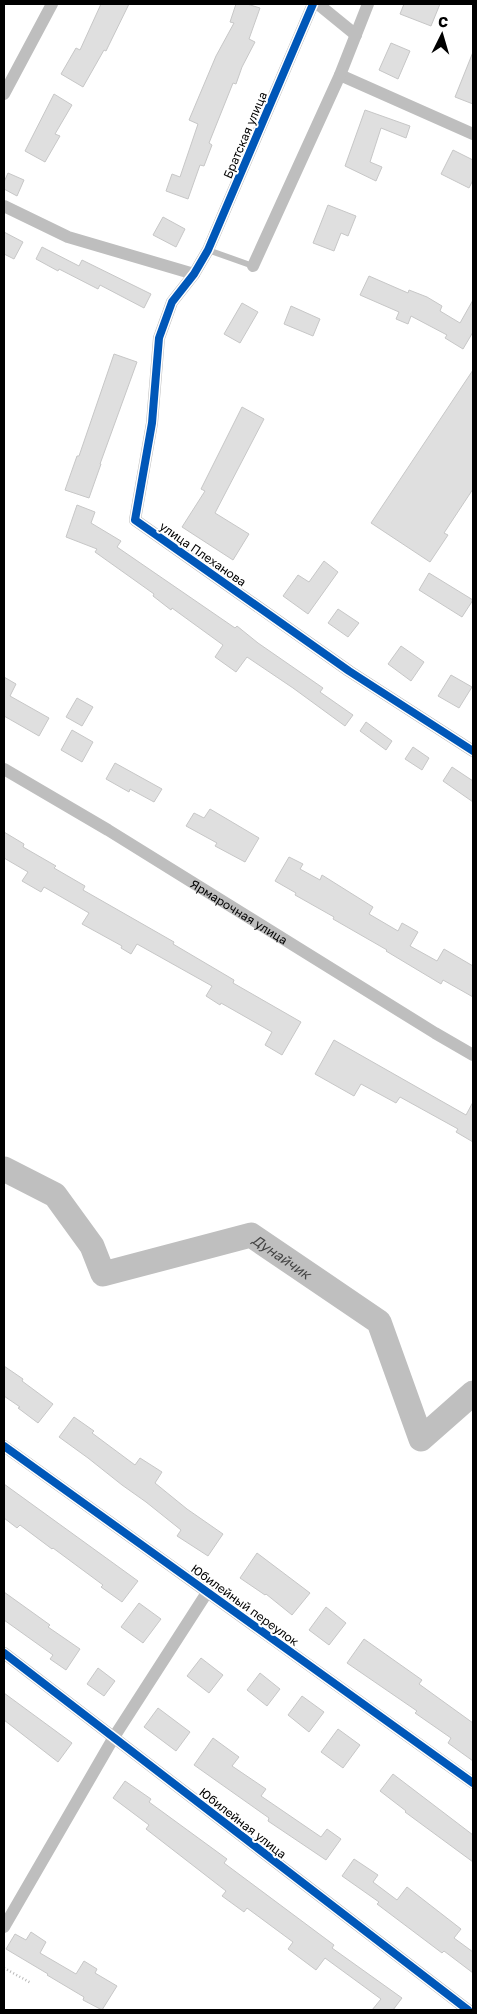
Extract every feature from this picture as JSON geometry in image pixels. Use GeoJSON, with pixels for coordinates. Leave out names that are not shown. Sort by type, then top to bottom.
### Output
{"type":"FeatureCollection","features":[{"type":"Feature","properties":{"kind":"street"},"geometry":{"type":"LineString","coordinates":[[4,94],[52,4]]}},
{"type":"Feature","properties":{"kind":"street","name":"Братская улица"},"geometry":{"type":"LineString","coordinates":[[194,274],[208,250],[313,4]]}},
{"type":"Feature","properties":{"kind":"street"},"geometry":{"type":"LineString","coordinates":[[318,4],[356,36]]}},
{"type":"Feature","properties":{"kind":"street"},"geometry":{"type":"LineString","coordinates":[[253,266],[340,75],[368,4]]}},
{"type":"Feature","properties":{"kind":"street"},"geometry":{"type":"LineString","coordinates":[[340,75],[473,134]]}},
{"type":"Feature","properties":{"kind":"street"},"geometry":{"type":"LineString","coordinates":[[4,206],[68,237],[194,274]]}},
{"type":"Feature","properties":{"kind":"street","name":"улица Плеханова"},"geometry":{"type":"LineString","coordinates":[[194,274],[172,302],[159,338],[152,424],[135,520],[349,671],[473,751]]}},
{"type":"Feature","properties":{"kind":"street","name":"Ярмарочная улица"},"geometry":{"type":"LineString","coordinates":[[4,768],[108,830],[435,1034],[473,1055]]}},
{"type":"Feature","properties":{"kind":"street","name":"Юбилейный переулок"},"geometry":{"type":"LineString","coordinates":[[4,1446],[473,1783]]}},
{"type":"Feature","properties":{"kind":"street"},"geometry":{"type":"LineString","coordinates":[[4,1927],[114,1738],[208,1591]]}},
{"type":"Feature","properties":{"kind":"street","name":"Юбилейная улица"},"geometry":{"type":"LineString","coordinates":[[4,1653],[468,2010]]}},
{"type":"Feature","properties":{"kind":"lane"},"geometry":{"type":"LineString","coordinates":[[208,250],[253,266]]}},
{"type":"Feature","properties":{"kind":"path"},"geometry":{"type":"LineString","coordinates":[[4,1968],[31,1983]]}},
{"type":"Feature","properties":{"kind":"building"},"geometry":{"type":"Polygon","coordinates":[[[101,4],[129,4],[106,51],[104,50],[83,87],[61,74],[76,48],[80,50],[101,4]]]}},
{"type":"Feature","properties":{"kind":"building"},"geometry":{"type":"Polygon","coordinates":[[[236,4],[247,4],[260,8],[249,39],[255,42],[242,67],[236,84],[233,83],[209,143],[212,145],[204,166],[200,165],[188,199],[166,191],[172,174],[180,177],[198,124],[189,120],[216,56],[234,23],[230,22],[236,4]]]}},
{"type":"Feature","properties":{"kind":"building"},"geometry":{"type":"Polygon","coordinates":[[[404,4],[440,4],[431,26],[400,14],[404,4]]]}},
{"type":"Feature","properties":{"kind":"building"},"geometry":{"type":"Polygon","coordinates":[[[391,43],[410,51],[398,79],[379,70],[391,43]]]}},
{"type":"Feature","properties":{"kind":"building"},"geometry":{"type":"Polygon","coordinates":[[[473,52],[473,104],[455,97],[473,52]]]}},
{"type":"Feature","properties":{"kind":"building"},"geometry":{"type":"Polygon","coordinates":[[[54,94],[72,105],[55,134],[60,136],[45,162],[25,151],[54,94]]]}},
{"type":"Feature","properties":{"kind":"building"},"geometry":{"type":"Polygon","coordinates":[[[365,110],[410,126],[406,138],[381,128],[370,162],[382,167],[376,181],[345,166],[365,110]]]}},
{"type":"Feature","properties":{"kind":"building"},"geometry":{"type":"Polygon","coordinates":[[[453,150],[473,160],[473,180],[469,188],[441,174],[453,150]]]}},
{"type":"Feature","properties":{"kind":"building"},"geometry":{"type":"Polygon","coordinates":[[[8,173],[24,180],[17,196],[4,189],[4,182],[8,173]]]}},
{"type":"Feature","properties":{"kind":"building"},"geometry":{"type":"Polygon","coordinates":[[[328,205],[356,216],[348,236],[341,233],[334,251],[313,243],[328,205]]]}},
{"type":"Feature","properties":{"kind":"building"},"geometry":{"type":"Polygon","coordinates":[[[163,217],[185,229],[176,247],[153,235],[163,217]]]}},
{"type":"Feature","properties":{"kind":"building"},"geometry":{"type":"Polygon","coordinates":[[[4,232],[23,242],[14,259],[4,254],[4,232]]]}},
{"type":"Feature","properties":{"kind":"building"},"geometry":{"type":"Polygon","coordinates":[[[42,247],[79,266],[82,260],[151,294],[144,308],[100,285],[98,289],[36,259],[42,247]]]}},
{"type":"Feature","properties":{"kind":"building"},"geometry":{"type":"Polygon","coordinates":[[[369,276],[408,293],[409,290],[427,297],[442,306],[440,311],[460,323],[473,300],[473,332],[463,349],[445,338],[447,335],[411,316],[408,324],[396,319],[399,312],[360,295],[369,276]]]}},
{"type":"Feature","properties":{"kind":"building"},"geometry":{"type":"Polygon","coordinates":[[[242,303],[258,312],[240,343],[224,334],[242,303]]]}},
{"type":"Feature","properties":{"kind":"building"},"geometry":{"type":"Polygon","coordinates":[[[291,306],[320,319],[313,336],[284,324],[291,306]]]}},
{"type":"Feature","properties":{"kind":"building"},"geometry":{"type":"Polygon","coordinates":[[[114,354],[137,362],[89,498],[65,490],[77,456],[79,456],[114,354]]]}},
{"type":"Feature","properties":{"kind":"building"},"geometry":{"type":"Polygon","coordinates":[[[473,370],[473,489],[444,533],[448,535],[430,562],[371,523],[473,370]]]}},
{"type":"Feature","properties":{"kind":"building"},"geometry":{"type":"Polygon","coordinates":[[[242,407],[264,419],[215,513],[249,534],[233,560],[182,527],[205,491],[201,489],[242,407]]]}},
{"type":"Feature","properties":{"kind":"building"},"geometry":{"type":"Polygon","coordinates":[[[77,505],[95,512],[91,523],[121,541],[117,547],[235,628],[237,626],[258,643],[323,688],[320,692],[353,715],[345,726],[247,657],[236,672],[215,657],[223,645],[172,608],[171,610],[153,596],[154,594],[95,552],[97,549],[66,537],[77,505]]]}},
{"type":"Feature","properties":{"kind":"building"},"geometry":{"type":"Polygon","coordinates":[[[324,561],[338,572],[308,614],[283,596],[298,575],[309,582],[324,561]]]}},
{"type":"Feature","properties":{"kind":"building"},"geometry":{"type":"Polygon","coordinates":[[[429,573],[473,600],[462,617],[419,590],[429,573]]]}},
{"type":"Feature","properties":{"kind":"building"},"geometry":{"type":"Polygon","coordinates":[[[338,609],[359,623],[348,637],[328,623],[338,609]]]}},
{"type":"Feature","properties":{"kind":"building"},"geometry":{"type":"Polygon","coordinates":[[[401,646],[424,662],[411,681],[388,664],[401,646]]]}},
{"type":"Feature","properties":{"kind":"building"},"geometry":{"type":"Polygon","coordinates":[[[451,675],[472,687],[459,708],[438,696],[451,675]]]}},
{"type":"Feature","properties":{"kind":"building"},"geometry":{"type":"Polygon","coordinates":[[[4,677],[16,684],[10,696],[49,718],[39,736],[4,716],[4,677]]]}},
{"type":"Feature","properties":{"kind":"building"},"geometry":{"type":"Polygon","coordinates":[[[77,698],[93,707],[82,726],[66,717],[77,698]]]}},
{"type":"Feature","properties":{"kind":"building"},"geometry":{"type":"Polygon","coordinates":[[[366,722],[392,741],[386,750],[360,731],[366,722]]]}},
{"type":"Feature","properties":{"kind":"building"},"geometry":{"type":"Polygon","coordinates":[[[72,730],[93,742],[82,762],[61,750],[72,730]]]}},
{"type":"Feature","properties":{"kind":"building"},"geometry":{"type":"Polygon","coordinates":[[[413,747],[429,758],[422,770],[405,759],[413,747]]]}},
{"type":"Feature","properties":{"kind":"building"},"geometry":{"type":"Polygon","coordinates":[[[115,763],[162,789],[154,802],[130,789],[129,792],[106,779],[115,763]]]}},
{"type":"Feature","properties":{"kind":"building"},"geometry":{"type":"Polygon","coordinates":[[[452,767],[473,781],[473,802],[443,781],[452,767]]]}},
{"type":"Feature","properties":{"kind":"building"},"geometry":{"type":"Polygon","coordinates":[[[210,809],[259,838],[245,862],[215,846],[217,843],[186,826],[194,813],[204,818],[210,809]]]}},
{"type":"Feature","properties":{"kind":"building"},"geometry":{"type":"Polygon","coordinates":[[[4,832],[24,844],[23,847],[56,866],[54,868],[85,886],[83,890],[174,942],[173,944],[234,980],[233,983],[301,1022],[282,1055],[265,1045],[272,1032],[206,996],[212,986],[137,944],[131,954],[121,948],[122,946],[82,924],[89,913],[44,887],[41,892],[22,881],[28,872],[4,858],[4,832]]]}},
{"type":"Feature","properties":{"kind":"building"},"geometry":{"type":"Polygon","coordinates":[[[289,857],[303,864],[300,869],[320,880],[322,875],[373,907],[369,914],[398,931],[402,923],[418,932],[410,946],[437,961],[444,949],[473,966],[473,997],[443,980],[441,984],[333,919],[334,917],[295,895],[296,893],[275,881],[289,857]]]}},
{"type":"Feature","properties":{"kind":"building"},"geometry":{"type":"Polygon","coordinates":[[[334,1040],[466,1115],[473,1102],[473,1142],[456,1132],[458,1129],[400,1097],[396,1103],[361,1084],[354,1096],[315,1074],[334,1040]]]}},
{"type":"Feature","properties":{"kind":"building"},"geometry":{"type":"Polygon","coordinates":[[[4,1366],[53,1404],[38,1423],[4,1396],[4,1366]]]}},
{"type":"Feature","properties":{"kind":"building"},"geometry":{"type":"Polygon","coordinates":[[[74,1417],[135,1465],[140,1458],[162,1472],[155,1483],[187,1509],[223,1534],[208,1556],[177,1536],[181,1530],[59,1437],[74,1417]]]}},
{"type":"Feature","properties":{"kind":"building"},"geometry":{"type":"Polygon","coordinates":[[[4,1484],[138,1581],[122,1602],[101,1587],[103,1585],[53,1548],[20,1525],[17,1528],[4,1518],[4,1484]]]}},
{"type":"Feature","properties":{"kind":"building"},"geometry":{"type":"Polygon","coordinates":[[[257,1553],[310,1593],[292,1615],[266,1594],[240,1578],[257,1553]]]}},
{"type":"Feature","properties":{"kind":"building"},"geometry":{"type":"Polygon","coordinates":[[[4,1592],[50,1625],[48,1627],[80,1649],[66,1670],[50,1659],[53,1655],[4,1620],[4,1592]]]}},
{"type":"Feature","properties":{"kind":"building"},"geometry":{"type":"Polygon","coordinates":[[[139,1603],[161,1619],[143,1643],[121,1627],[139,1603]]]}},
{"type":"Feature","properties":{"kind":"building"},"geometry":{"type":"Polygon","coordinates":[[[326,1607],[346,1623],[329,1645],[309,1630],[326,1607]]]}},
{"type":"Feature","properties":{"kind":"building"},"geometry":{"type":"Polygon","coordinates":[[[364,1639],[422,1680],[419,1684],[473,1723],[473,1761],[448,1743],[451,1738],[415,1713],[417,1711],[347,1663],[364,1639]]]}},
{"type":"Feature","properties":{"kind":"building"},"geometry":{"type":"Polygon","coordinates":[[[201,1658],[223,1675],[209,1693],[187,1676],[201,1658]]]}},
{"type":"Feature","properties":{"kind":"building"},"geometry":{"type":"Polygon","coordinates":[[[98,1668],[115,1681],[104,1696],[87,1684],[98,1668]]]}},
{"type":"Feature","properties":{"kind":"building"},"geometry":{"type":"Polygon","coordinates":[[[260,1673],[280,1689],[267,1706],[247,1690],[260,1673]]]}},
{"type":"Feature","properties":{"kind":"building"},"geometry":{"type":"Polygon","coordinates":[[[4,1693],[72,1743],[58,1762],[4,1720],[4,1693]]]}},
{"type":"Feature","properties":{"kind":"building"},"geometry":{"type":"Polygon","coordinates":[[[302,1696],[324,1712],[309,1732],[288,1715],[302,1696]]]}},
{"type":"Feature","properties":{"kind":"building"},"geometry":{"type":"Polygon","coordinates":[[[158,1708],[190,1732],[176,1751],[144,1727],[158,1708]]]}},
{"type":"Feature","properties":{"kind":"building"},"geometry":{"type":"Polygon","coordinates":[[[338,1729],[360,1745],[343,1768],[321,1752],[338,1729]]]}},
{"type":"Feature","properties":{"kind":"building"},"geometry":{"type":"Polygon","coordinates":[[[213,1738],[239,1757],[232,1766],[266,1789],[261,1796],[321,1837],[327,1829],[341,1839],[326,1860],[268,1821],[269,1818],[194,1765],[213,1738]]]}},
{"type":"Feature","properties":{"kind":"building"},"geometry":{"type":"Polygon","coordinates":[[[393,1774],[473,1835],[473,1862],[405,1812],[380,1791],[393,1774]]]}},
{"type":"Feature","properties":{"kind":"building"},"geometry":{"type":"Polygon","coordinates":[[[125,1781],[151,1799],[149,1802],[227,1859],[224,1863],[334,1945],[332,1948],[402,1998],[393,2010],[372,2010],[381,1999],[325,1958],[316,1970],[288,1949],[293,1942],[247,1908],[244,1912],[222,1896],[226,1891],[146,1829],[149,1825],[113,1798],[125,1781]]]}},
{"type":"Feature","properties":{"kind":"building"},"geometry":{"type":"Polygon","coordinates":[[[354,1859],[378,1875],[373,1882],[397,1900],[407,1887],[461,1929],[454,1938],[473,1952],[473,1973],[444,1951],[442,1953],[377,1904],[379,1902],[342,1876],[354,1859]]]}},
{"type":"Feature","properties":{"kind":"building"},"geometry":{"type":"Polygon","coordinates":[[[31,1932],[46,1942],[40,1953],[76,1974],[84,1961],[97,1969],[95,1973],[117,1986],[102,2010],[83,2000],[84,1997],[6,1949],[15,1934],[26,1940],[31,1932]]]}},
{"type":"Feature","properties":{"kind":"waterway","name":"Дунайчик"},"geometry":{"type":"LineString","coordinates":[[4,1169],[55,1195],[92,1246],[103,1274],[251,1235],[379,1322],[421,1439],[473,1393]]}},
{"type":"Feature","properties":{"kind":"cycle path"},"geometry":{"type":"LineString","coordinates":[[313,4],[208,250],[194,274],[172,302],[159,338],[152,423],[135,520],[349,671],[473,751]]}},
{"type":"Feature","properties":{"kind":"cycle path"},"geometry":{"type":"LineString","coordinates":[[4,1446],[473,1783]]}},
{"type":"Feature","properties":{"kind":"cycle path"},"geometry":{"type":"LineString","coordinates":[[4,1653],[468,2010]]}}]}
